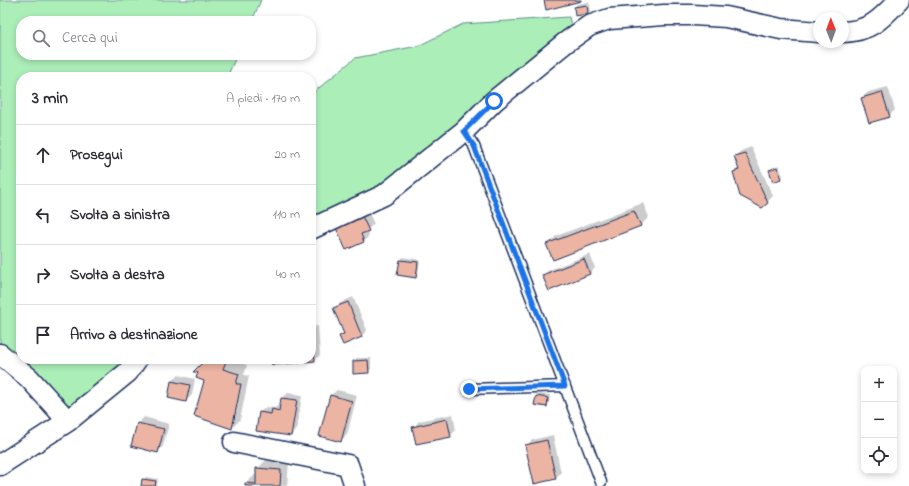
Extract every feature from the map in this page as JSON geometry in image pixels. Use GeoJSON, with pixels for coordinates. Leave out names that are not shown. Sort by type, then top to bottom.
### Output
{"type":"FeatureCollection","features":[{"type":"Feature","properties":{"kind":"street"},"geometry":{"type":"LineString","coordinates":[[849,32],[854,32],[870,26],[886,14],[899,0]]}},
{"type":"Feature","properties":{"kind":"street"},"geometry":{"type":"LineString","coordinates":[[316,227],[384,195],[464,131],[494,101],[565,43],[589,26],[609,19],[664,15],[693,15],[726,17],[781,29],[813,32]]}},
{"type":"Feature","properties":{"kind":"street"},"geometry":{"type":"LineString","coordinates":[[0,354],[29,378],[68,421]]}},
{"type":"Feature","properties":{"kind":"street"},"geometry":{"type":"LineString","coordinates":[[0,465],[68,421],[128,372],[134,364]]}},
{"type":"Feature","properties":{"kind":"street"},"geometry":{"type":"LineString","coordinates":[[234,442],[348,465],[355,486]]}},
{"type":"Feature","properties":{"kind":"lane"},"geometry":{"type":"LineString","coordinates":[[464,131],[474,146],[601,482]]}},
{"type":"Feature","properties":{"kind":"lane"},"geometry":{"type":"LineString","coordinates":[[469,389],[565,386]]}},
{"type":"Feature","properties":{"kind":"green space"},"geometry":{"type":"Polygon","coordinates":[[[0,0],[261,0],[254,16],[16,16],[16,60],[235,60],[229,72],[16,72],[16,361],[0,347],[0,0]]]}},
{"type":"Feature","properties":{"kind":"green space"},"geometry":{"type":"Polygon","coordinates":[[[569,17],[571,25],[534,62],[387,182],[316,219],[316,90],[355,58],[418,46],[463,24],[569,17]]]}},
{"type":"Feature","properties":{"kind":"green space"},"geometry":{"type":"Polygon","coordinates":[[[20,364],[122,364],[71,407],[20,364]]]}},
{"type":"Feature","properties":{"kind":"building"},"geometry":{"type":"Polygon","coordinates":[[[544,0],[581,0],[581,1],[546,10],[544,0]]]}},
{"type":"Feature","properties":{"kind":"building"},"geometry":{"type":"Polygon","coordinates":[[[587,5],[588,14],[575,16],[574,7],[587,5]]]}},
{"type":"Feature","properties":{"kind":"building"},"geometry":{"type":"Polygon","coordinates":[[[882,92],[890,117],[869,123],[861,98],[882,92]]]}},
{"type":"Feature","properties":{"kind":"building"},"geometry":{"type":"Polygon","coordinates":[[[745,153],[768,203],[762,208],[740,196],[733,172],[739,170],[734,156],[745,153]]]}},
{"type":"Feature","properties":{"kind":"building"},"geometry":{"type":"Polygon","coordinates":[[[777,167],[781,179],[773,182],[769,170],[777,167]]]}},
{"type":"Feature","properties":{"kind":"building"},"geometry":{"type":"Polygon","coordinates":[[[634,211],[641,226],[553,260],[546,244],[634,211]]]}},
{"type":"Feature","properties":{"kind":"building"},"geometry":{"type":"Polygon","coordinates":[[[362,216],[369,231],[361,234],[364,242],[346,250],[336,228],[362,216]]]}},
{"type":"Feature","properties":{"kind":"building"},"geometry":{"type":"Polygon","coordinates":[[[584,259],[590,274],[549,291],[542,275],[584,259]]]}},
{"type":"Feature","properties":{"kind":"building"},"geometry":{"type":"Polygon","coordinates":[[[400,260],[418,262],[416,278],[397,275],[400,260]]]}},
{"type":"Feature","properties":{"kind":"building"},"geometry":{"type":"Polygon","coordinates":[[[348,302],[362,337],[343,345],[339,336],[344,334],[333,308],[348,302]]]}},
{"type":"Feature","properties":{"kind":"building"},"geometry":{"type":"Polygon","coordinates":[[[368,360],[369,373],[353,374],[353,361],[368,360]]]}},
{"type":"Feature","properties":{"kind":"building"},"geometry":{"type":"Polygon","coordinates":[[[201,364],[225,364],[223,369],[239,374],[236,384],[241,384],[232,429],[194,416],[204,381],[196,378],[198,372],[193,372],[201,364]]]}},
{"type":"Feature","properties":{"kind":"building"},"geometry":{"type":"Polygon","coordinates":[[[171,381],[190,385],[186,402],[168,398],[171,381]]]}},
{"type":"Feature","properties":{"kind":"building"},"geometry":{"type":"Polygon","coordinates":[[[330,395],[352,401],[341,442],[319,436],[330,395]]]}},
{"type":"Feature","properties":{"kind":"building"},"geometry":{"type":"Polygon","coordinates":[[[536,396],[548,398],[547,407],[534,405],[536,396]]]}},
{"type":"Feature","properties":{"kind":"building"},"geometry":{"type":"Polygon","coordinates":[[[281,398],[297,400],[291,436],[256,431],[259,412],[271,414],[272,409],[279,411],[281,398]]]}},
{"type":"Feature","properties":{"kind":"building"},"geometry":{"type":"Polygon","coordinates":[[[447,419],[451,437],[416,444],[412,427],[447,419]]]}},
{"type":"Feature","properties":{"kind":"building"},"geometry":{"type":"Polygon","coordinates":[[[137,423],[164,429],[158,453],[131,446],[137,423]]]}},
{"type":"Feature","properties":{"kind":"building"},"geometry":{"type":"Polygon","coordinates":[[[547,440],[556,479],[534,484],[525,445],[547,440]]]}},
{"type":"Feature","properties":{"kind":"building"},"geometry":{"type":"Polygon","coordinates":[[[256,468],[281,470],[280,486],[245,486],[245,483],[256,484],[256,468]]]}},
{"type":"Feature","properties":{"kind":"building"},"geometry":{"type":"Polygon","coordinates":[[[142,479],[156,481],[155,486],[141,486],[142,479]]]}},
{"type":"Feature","properties":{"kind":"route"},"geometry":{"type":"LineString","coordinates":[[469,389],[565,386],[474,146],[464,131],[494,101]]}}]}
